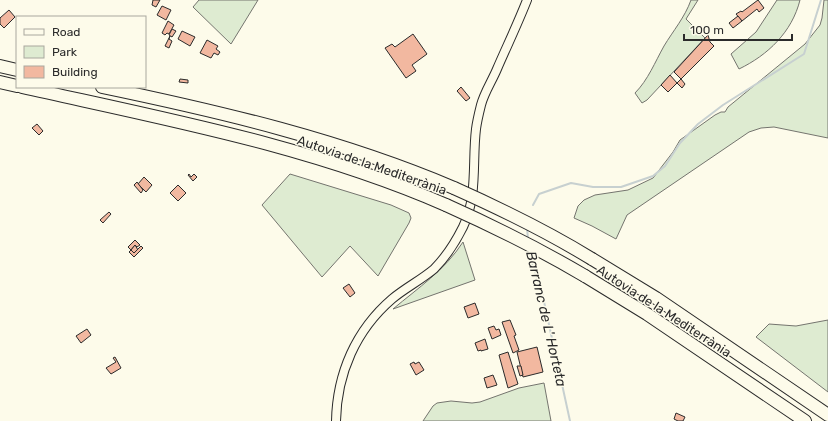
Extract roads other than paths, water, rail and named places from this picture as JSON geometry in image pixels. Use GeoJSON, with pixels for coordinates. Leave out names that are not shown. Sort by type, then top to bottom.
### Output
{"type":"FeatureCollection","features":[{"type":"Feature","properties":{"kind":"highway"},"geometry":{"type":"LineString","coordinates":[[0,66],[16,70]]}},
{"type":"Feature","properties":{"kind":"highway"},"geometry":{"type":"LineString","coordinates":[[0,82],[16,86]]}},
{"type":"Feature","properties":{"kind":"highway","name":"Autovia de la Mediterrània"},"geometry":{"type":"LineString","coordinates":[[26,88],[233,134],[332,163],[420,194],[446,205],[478,219],[585,276],[647,314],[805,421]]}},
{"type":"Feature","properties":{"kind":"highway","name":"Autovia de la Mediterrània"},"geometry":{"type":"LineString","coordinates":[[106,88],[251,121],[354,151],[420,174],[484,201],[572,247],[656,298],[828,415]]}},
{"type":"Feature","properties":{"kind":"street"},"geometry":{"type":"LineString","coordinates":[[336,421],[337,396],[342,377],[347,361],[358,340],[377,313],[392,299],[434,268],[450,249],[463,226],[472,200],[476,128],[482,102],[527,0]]}},
{"type":"Feature","properties":{"kind":"waterway"},"geometry":{"type":"LineString","coordinates":[[533,205],[539,194],[571,183],[593,187],[621,187],[653,176],[665,166],[680,143],[698,124],[723,105],[804,54],[821,0]]}},
{"type":"Feature","properties":{"kind":"waterway","name":"Barranc de L' Horteta"},"geometry":{"type":"LineString","coordinates":[[527,228],[528,239]]}},
{"type":"Feature","properties":{"kind":"waterway","name":"Barranc de L' Horteta"},"geometry":{"type":"LineString","coordinates":[[529,250],[530,259],[541,288],[570,421]]}}]}
